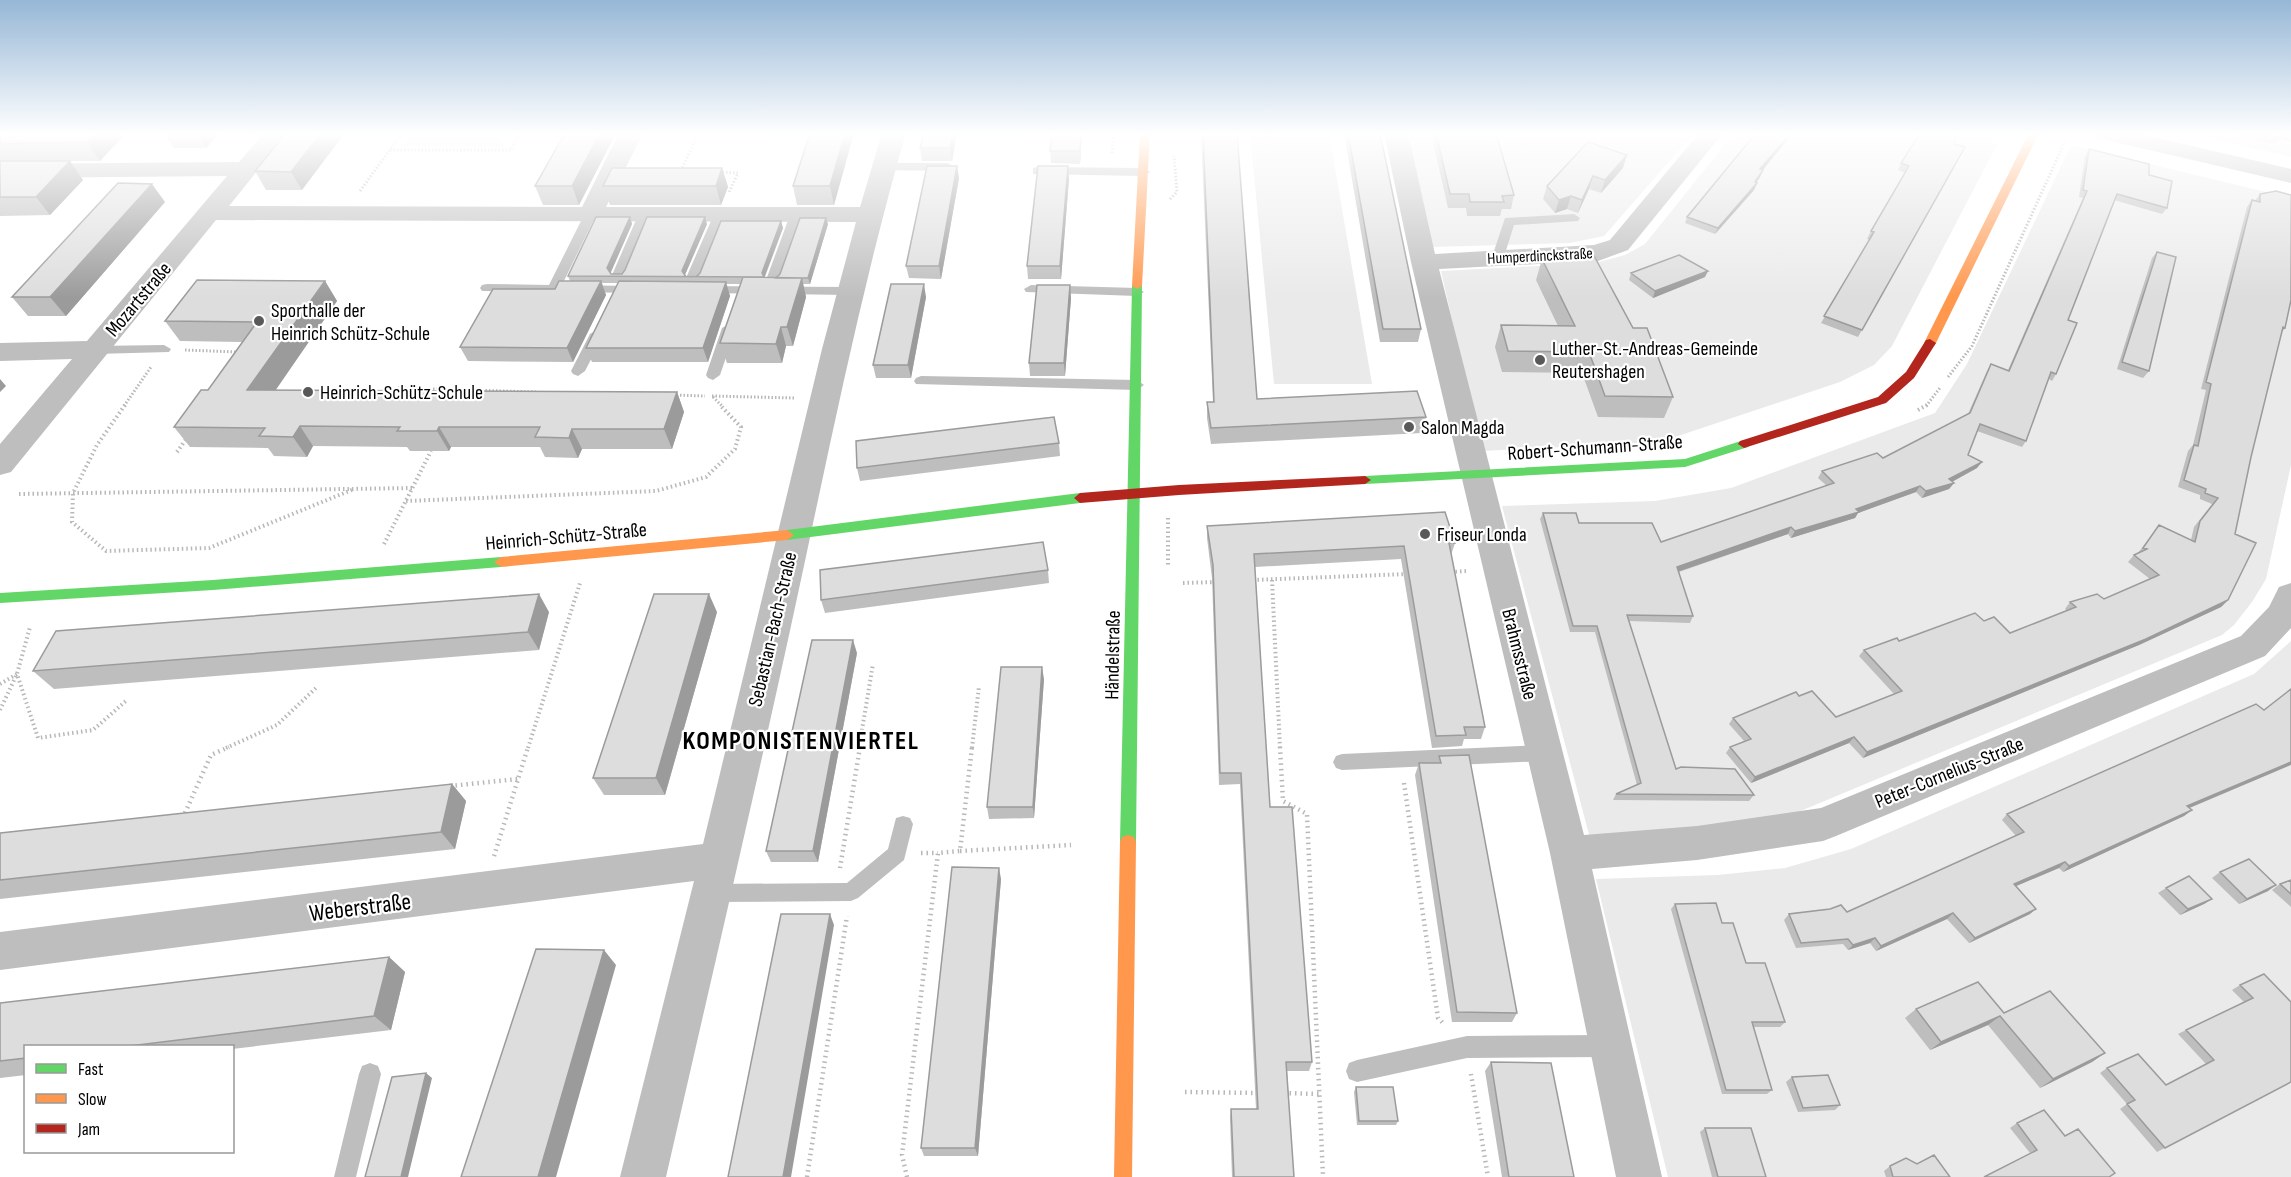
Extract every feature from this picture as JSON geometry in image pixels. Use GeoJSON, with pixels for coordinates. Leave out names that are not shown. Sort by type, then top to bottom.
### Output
{"type":"FeatureCollection","features":[{"type":"Feature","properties":{"kind":"street","name":"Mozartstraße"},"geometry":{"type":"LineString","coordinates":[[0,464],[231,188]]}},
{"type":"Feature","properties":{"kind":"street"},"geometry":{"type":"LineString","coordinates":[[591,213],[604,188]]}},
{"type":"Feature","properties":{"kind":"street","name":"Sebastian-Bach-Straße"},"geometry":{"type":"LineString","coordinates":[[642,1177],[716,876],[850,291],[878,188]]}},
{"type":"Feature","properties":{"kind":"street","name":"Händelstraße"},"geometry":{"type":"LineString","coordinates":[[1123,1177],[1137,291],[1143,188]]}},
{"type":"Feature","properties":{"kind":"street","name":"Brahmsstraße"},"geometry":{"type":"LineString","coordinates":[[1408,188],[1424,262],[1569,853],[1639,1177]]}},
{"type":"Feature","properties":{"kind":"street","name":"Humperdinckstraße"},"geometry":{"type":"LineString","coordinates":[[1424,262],[1598,253],[1619,245],[1666,188]]}},
{"type":"Feature","properties":{"kind":"street","name":"Robert-Schumann-Straße"},"geometry":{"type":"LineString","coordinates":[[1134,494],[1685,463],[1882,400],[1901,386],[1918,368],[2007,188]]}},
{"type":"Feature","properties":{"kind":"street"},"geometry":{"type":"LineString","coordinates":[[210,213],[870,215]]}},
{"type":"Feature","properties":{"kind":"street"},"geometry":{"type":"LineString","coordinates":[[0,352],[95,350]]}},
{"type":"Feature","properties":{"kind":"street","name":"Heinrich-Schütz-Straße"},"geometry":{"type":"LineString","coordinates":[[0,598],[550,558],[793,534],[1134,494]]}},
{"type":"Feature","properties":{"kind":"street","name":"Peter-Cornelius-Straße"},"geometry":{"type":"LineString","coordinates":[[1569,853],[1656,849],[1758,837],[1823,824],[2253,646],[2283,615],[2291,596]]}},
{"type":"Feature","properties":{"kind":"street","name":"Weberstraße"},"geometry":{"type":"LineString","coordinates":[[0,951],[483,891],[716,876]]}},
{"type":"Feature","properties":{"kind":"lane"},"geometry":{"type":"LineString","coordinates":[[553,289],[591,213]]}},
{"type":"Feature","properties":{"kind":"lane"},"geometry":{"type":"LineString","coordinates":[[617,288],[645,213]]}},
{"type":"Feature","properties":{"kind":"lane"},"geometry":{"type":"LineString","coordinates":[[720,214],[689,284],[738,301],[850,291]]}},
{"type":"Feature","properties":{"kind":"lane"},"geometry":{"type":"LineString","coordinates":[[773,280],[796,214]]}},
{"type":"Feature","properties":{"kind":"lane"},"geometry":{"type":"LineString","coordinates":[[1498,257],[1509,221],[1574,218]]}},
{"type":"Feature","properties":{"kind":"lane"},"geometry":{"type":"LineString","coordinates":[[487,288],[652,290]]}},
{"type":"Feature","properties":{"kind":"lane"},"geometry":{"type":"LineString","coordinates":[[1031,290],[1137,291]]}},
{"type":"Feature","properties":{"kind":"lane"},"geometry":{"type":"LineString","coordinates":[[713,375],[738,301]]}},
{"type":"Feature","properties":{"kind":"lane"},"geometry":{"type":"LineString","coordinates":[[578,372],[603,320]]}},
{"type":"Feature","properties":{"kind":"lane"},"geometry":{"type":"LineString","coordinates":[[95,350],[164,349]]}},
{"type":"Feature","properties":{"kind":"lane"},"geometry":{"type":"LineString","coordinates":[[921,381],[1137,385]]}},
{"type":"Feature","properties":{"kind":"lane"},"geometry":{"type":"LineString","coordinates":[[1342,762],[1544,753]]}},
{"type":"Feature","properties":{"kind":"lane"},"geometry":{"type":"LineString","coordinates":[[716,876],[851,892],[897,854],[903,824]]}},
{"type":"Feature","properties":{"kind":"lane"},"geometry":{"type":"LineString","coordinates":[[1357,1071],[1467,1047],[1609,1046]]}},
{"type":"Feature","properties":{"kind":"lane"},"geometry":{"type":"LineString","coordinates":[[345,1177],[370,1074]]}},
{"type":"Feature","properties":{"kind":"path"},"geometry":{"type":"LineString","coordinates":[[345,213],[363,188]]}},
{"type":"Feature","properties":{"kind":"path"},"geometry":{"type":"LineString","coordinates":[[720,214],[731,188]]}},
{"type":"Feature","properties":{"kind":"path"},"geometry":{"type":"LineString","coordinates":[[1178,188],[1178,192]]}},
{"type":"Feature","properties":{"kind":"path"},"geometry":{"type":"LineString","coordinates":[[1914,411],[1925,407],[1972,346],[2044,188]]}},
{"type":"Feature","properties":{"kind":"path"},"geometry":{"type":"LineString","coordinates":[[248,353],[164,349],[97,445],[73,493],[72,522],[106,551],[208,548],[354,489]]}},
{"type":"Feature","properties":{"kind":"path"},"geometry":{"type":"LineString","coordinates":[[398,388],[538,392]]}},
{"type":"Feature","properties":{"kind":"path"},"geometry":{"type":"LineString","coordinates":[[666,395],[825,398]]}},
{"type":"Feature","properties":{"kind":"path"},"geometry":{"type":"LineString","coordinates":[[406,501],[656,491],[706,477],[735,449],[741,427],[713,396]]}},
{"type":"Feature","properties":{"kind":"path"},"geometry":{"type":"LineString","coordinates":[[177,452],[190,434]]}},
{"type":"Feature","properties":{"kind":"path"},"geometry":{"type":"LineString","coordinates":[[368,573],[431,451]]}},
{"type":"Feature","properties":{"kind":"path"},"geometry":{"type":"LineString","coordinates":[[19,494],[412,488]]}},
{"type":"Feature","properties":{"kind":"path"},"geometry":{"type":"LineString","coordinates":[[1439,572],[1499,570]]}},
{"type":"Feature","properties":{"kind":"path"},"geometry":{"type":"LineString","coordinates":[[1250,580],[1415,573]]}},
{"type":"Feature","properties":{"kind":"path"},"geometry":{"type":"LineString","coordinates":[[1272,579],[1283,801],[1307,814],[1323,1177]]}},
{"type":"Feature","properties":{"kind":"path"},"geometry":{"type":"LineString","coordinates":[[483,891],[581,581]]}},
{"type":"Feature","properties":{"kind":"path"},"geometry":{"type":"LineString","coordinates":[[1183,583],[1228,581]]}},
{"type":"Feature","properties":{"kind":"path"},"geometry":{"type":"LineString","coordinates":[[0,710],[17,674],[30,627]]}},
{"type":"Feature","properties":{"kind":"path"},"geometry":{"type":"LineString","coordinates":[[807,1177],[851,892],[839,875],[873,664]]}},
{"type":"Feature","properties":{"kind":"path"},"geometry":{"type":"LineString","coordinates":[[0,684],[17,674]]}},
{"type":"Feature","properties":{"kind":"path"},"geometry":{"type":"LineString","coordinates":[[17,674],[38,738],[93,730],[127,700]]}},
{"type":"Feature","properties":{"kind":"path"},"geometry":{"type":"LineString","coordinates":[[185,813],[211,755],[277,725],[318,686]]}},
{"type":"Feature","properties":{"kind":"path"},"geometry":{"type":"LineString","coordinates":[[960,851],[979,686]]}},
{"type":"Feature","properties":{"kind":"path"},"geometry":{"type":"LineString","coordinates":[[1401,758],[1438,1018],[1467,1047],[1488,1177]]}},
{"type":"Feature","properties":{"kind":"path"},"geometry":{"type":"LineString","coordinates":[[447,786],[518,779]]}},
{"type":"Feature","properties":{"kind":"path"},"geometry":{"type":"LineString","coordinates":[[174,815],[197,812]]}},
{"type":"Feature","properties":{"kind":"path"},"geometry":{"type":"LineString","coordinates":[[907,1177],[902,1155],[938,853],[1071,845]]}},
{"type":"Feature","properties":{"kind":"path"},"geometry":{"type":"LineString","coordinates":[[1185,1092],[1263,1093]]}},
{"type":"Feature","properties":{"kind":"path"},"geometry":{"type":"LineString","coordinates":[[1275,1093],[1319,1094]]}},
{"type":"Feature","properties":{"kind":"shaded area"},"geometry":{"type":"Polygon","coordinates":[[[1255,188],[1338,188],[1372,384],[1274,384],[1255,188]]]}},
{"type":"Feature","properties":{"kind":"shaded area"},"geometry":{"type":"Polygon","coordinates":[[[1420,188],[1646,188],[1604,236],[1570,243],[1432,247],[1420,188]]]}},
{"type":"Feature","properties":{"kind":"shaded area"},"geometry":{"type":"Polygon","coordinates":[[[1690,188],[1974,188],[1892,346],[1874,365],[1840,382],[1660,442],[1482,451],[1441,271],[1595,263],[1625,255],[1645,244],[1690,188]]]}},
{"type":"Feature","properties":{"kind":"shaded area"},"geometry":{"type":"Polygon","coordinates":[[[2051,188],[2249,188],[2291,198],[2291,465],[2266,579],[2234,625],[2222,635],[1803,810],[1743,829],[1591,842],[1502,506],[1655,501],[1731,488],[1935,413],[1967,364],[2051,188]]]}},
{"type":"Feature","properties":{"kind":"shaded area"},"geometry":{"type":"Polygon","coordinates":[[[2291,641],[2291,1177],[1668,1177],[1596,879],[1718,875],[1785,868],[1851,849],[2254,674],[2291,641]]]}},
{"type":"Feature","properties":{"kind":"building"},"geometry":{"type":"Polygon","coordinates":[[[0,188],[45,188],[36,197],[0,197],[0,188]]]}},
{"type":"Feature","properties":{"kind":"building"},"geometry":{"type":"Polygon","coordinates":[[[113,188],[148,188],[50,297],[12,297],[113,188]]]}},
{"type":"Feature","properties":{"kind":"building"},"geometry":{"type":"Polygon","coordinates":[[[922,188],[953,188],[939,266],[906,266],[922,188]]]}},
{"type":"Feature","properties":{"kind":"building"},"geometry":{"type":"Polygon","coordinates":[[[1036,188],[1066,188],[1060,266],[1027,266],[1036,188]]]}},
{"type":"Feature","properties":{"kind":"building"},"geometry":{"type":"Polygon","coordinates":[[[1205,188],[1241,188],[1257,399],[1417,391],[1426,417],[1211,428],[1207,402],[1214,402],[1205,188]]]}},
{"type":"Feature","properties":{"kind":"building"},"geometry":{"type":"Polygon","coordinates":[[[1358,188],[1391,188],[1421,329],[1383,329],[1358,188]]]}},
{"type":"Feature","properties":{"kind":"building"},"geometry":{"type":"Polygon","coordinates":[[[1449,188],[1512,188],[1514,195],[1502,196],[1504,202],[1470,202],[1469,194],[1450,194],[1449,188]]]}},
{"type":"Feature","properties":{"kind":"building"},"geometry":{"type":"Polygon","coordinates":[[[1549,188],[1588,188],[1582,200],[1571,196],[1559,200],[1549,188]]]}},
{"type":"Feature","properties":{"kind":"building"},"geometry":{"type":"Polygon","coordinates":[[[1711,188],[1753,188],[1718,228],[1687,217],[1711,188]]]}},
{"type":"Feature","properties":{"kind":"building"},"geometry":{"type":"Polygon","coordinates":[[[1896,188],[1942,188],[1862,330],[1824,316],[1874,232],[1871,231],[1896,188]]]}},
{"type":"Feature","properties":{"kind":"building"},"geometry":{"type":"Polygon","coordinates":[[[2083,188],[2171,188],[2167,208],[2117,194],[2068,320],[2077,323],[2056,374],[2051,372],[2026,441],[1980,424],[1968,455],[1982,462],[1949,479],[1954,483],[1926,491],[1920,486],[1856,509],[1859,512],[1795,531],[1791,527],[1677,567],[1693,616],[1627,615],[1676,769],[1681,767],[1735,769],[1754,795],[1616,794],[1641,783],[1597,626],[1573,626],[1543,513],[1576,513],[1579,523],[1652,523],[1661,542],[1834,483],[1822,471],[1877,453],[1883,458],[1970,413],[1991,364],[2009,371],[2087,191],[2083,188]]]}},
{"type":"Feature","properties":{"kind":"building"},"geometry":{"type":"Polygon","coordinates":[[[2276,191],[2291,195],[2291,300],[2251,457],[2235,534],[2256,543],[2228,600],[2146,639],[1867,752],[1854,737],[1755,777],[1730,747],[1751,739],[1733,718],[1796,692],[1799,696],[1812,691],[1836,717],[1902,691],[1864,650],[1897,638],[1899,641],[1975,613],[1984,621],[1994,617],[2010,633],[2076,607],[2070,602],[2097,594],[2104,599],[2159,575],[2134,555],[2147,549],[2143,548],[2159,525],[2195,542],[2200,521],[2218,498],[2205,493],[2206,489],[2184,480],[2194,445],[2198,446],[2211,384],[2206,382],[2252,200],[2260,202],[2260,194],[2276,191]]]}},
{"type":"Feature","properties":{"kind":"building"},"geometry":{"type":"Polygon","coordinates":[[[596,217],[630,217],[607,268],[611,274],[622,274],[647,217],[705,217],[682,271],[686,277],[568,276],[596,217]]]}},
{"type":"Feature","properties":{"kind":"building"},"geometry":{"type":"Polygon","coordinates":[[[800,218],[826,218],[808,278],[776,278],[780,274],[800,218]]]}},
{"type":"Feature","properties":{"kind":"building"},"geometry":{"type":"Polygon","coordinates":[[[721,221],[781,221],[762,273],[764,277],[696,277],[700,273],[721,221]]]}},
{"type":"Feature","properties":{"kind":"building"},"geometry":{"type":"Polygon","coordinates":[[[2157,252],[2176,257],[2149,371],[2122,362],[2157,252]]]}},
{"type":"Feature","properties":{"kind":"building"},"geometry":{"type":"Polygon","coordinates":[[[1593,254],[1633,328],[1647,328],[1673,397],[1605,396],[1589,352],[1508,351],[1501,325],[1575,326],[1542,259],[1593,254]]]}},
{"type":"Feature","properties":{"kind":"building"},"geometry":{"type":"Polygon","coordinates":[[[1679,255],[1708,271],[1655,291],[1631,273],[1679,255]]]}},
{"type":"Feature","properties":{"kind":"building"},"geometry":{"type":"Polygon","coordinates":[[[743,277],[802,278],[787,327],[781,327],[776,344],[720,343],[743,277]]]}},
{"type":"Feature","properties":{"kind":"building"},"geometry":{"type":"Polygon","coordinates":[[[197,280],[325,281],[247,390],[677,392],[664,429],[572,429],[569,438],[535,437],[540,427],[439,427],[437,431],[397,431],[400,427],[300,426],[293,437],[259,436],[265,428],[174,427],[201,390],[208,390],[257,322],[165,321],[197,280]]]}},
{"type":"Feature","properties":{"kind":"building"},"geometry":{"type":"Polygon","coordinates":[[[559,281],[601,281],[567,348],[460,347],[493,289],[555,289],[559,281]]]}},
{"type":"Feature","properties":{"kind":"building"},"geometry":{"type":"Polygon","coordinates":[[[619,281],[726,282],[703,348],[586,348],[619,281]]]}},
{"type":"Feature","properties":{"kind":"building"},"geometry":{"type":"Polygon","coordinates":[[[891,284],[924,284],[908,365],[873,365],[891,284]]]}},
{"type":"Feature","properties":{"kind":"building"},"geometry":{"type":"Polygon","coordinates":[[[1037,285],[1070,285],[1064,363],[1029,363],[1037,285]]]}},
{"type":"Feature","properties":{"kind":"building"},"geometry":{"type":"Polygon","coordinates":[[[1054,417],[1059,443],[857,468],[856,441],[1054,417]]]}},
{"type":"Feature","properties":{"kind":"building"},"geometry":{"type":"Polygon","coordinates":[[[1445,512],[1455,543],[1449,543],[1485,727],[1464,727],[1466,735],[1436,736],[1404,546],[1254,554],[1270,807],[1292,807],[1312,1062],[1286,1062],[1294,1177],[1234,1177],[1231,1109],[1258,1109],[1241,773],[1220,773],[1213,565],[1207,526],[1445,512]]]}},
{"type":"Feature","properties":{"kind":"building"},"geometry":{"type":"Polygon","coordinates":[[[1043,542],[1048,570],[821,600],[820,570],[1043,542]]]}},
{"type":"Feature","properties":{"kind":"building"},"geometry":{"type":"Polygon","coordinates":[[[539,594],[528,632],[33,671],[56,631],[539,594]]]}},
{"type":"Feature","properties":{"kind":"building"},"geometry":{"type":"Polygon","coordinates":[[[654,594],[709,594],[656,778],[593,778],[654,594]]]}},
{"type":"Feature","properties":{"kind":"building"},"geometry":{"type":"Polygon","coordinates":[[[812,640],[853,640],[813,851],[766,851],[812,640]]]}},
{"type":"Feature","properties":{"kind":"building"},"geometry":{"type":"Polygon","coordinates":[[[1001,667],[1042,667],[1033,807],[987,807],[1001,667]]]}},
{"type":"Feature","properties":{"kind":"building"},"geometry":{"type":"Polygon","coordinates":[[[2291,689],[2291,762],[2187,806],[2192,810],[2069,866],[2065,862],[2014,884],[2036,909],[1975,938],[1953,913],[1881,946],[1875,938],[1853,945],[1848,939],[1801,943],[1789,914],[1830,909],[1841,905],[1847,912],[2024,832],[2007,814],[2256,704],[2264,710],[2291,689]]]}},
{"type":"Feature","properties":{"kind":"building"},"geometry":{"type":"Polygon","coordinates":[[[1469,755],[1517,1013],[1457,1012],[1419,763],[1441,763],[1439,756],[1469,755]]]}},
{"type":"Feature","properties":{"kind":"building"},"geometry":{"type":"Polygon","coordinates":[[[452,784],[441,832],[0,880],[0,833],[452,784]]]}},
{"type":"Feature","properties":{"kind":"building"},"geometry":{"type":"Polygon","coordinates":[[[2249,859],[2276,885],[2247,899],[2220,872],[2249,859]]]}},
{"type":"Feature","properties":{"kind":"building"},"geometry":{"type":"Polygon","coordinates":[[[952,867],[999,868],[975,1148],[921,1148],[952,867]]]}},
{"type":"Feature","properties":{"kind":"building"},"geometry":{"type":"Polygon","coordinates":[[[2189,876],[2212,899],[2188,909],[2166,888],[2189,876]]]}},
{"type":"Feature","properties":{"kind":"building"},"geometry":{"type":"Polygon","coordinates":[[[2291,880],[2291,894],[2280,884],[2291,880]]]}},
{"type":"Feature","properties":{"kind":"building"},"geometry":{"type":"Polygon","coordinates":[[[1716,903],[1722,923],[1733,923],[1746,963],[1765,963],[1785,1022],[1752,1022],[1772,1090],[1726,1090],[1675,904],[1716,903]]]}},
{"type":"Feature","properties":{"kind":"building"},"geometry":{"type":"Polygon","coordinates":[[[781,914],[830,914],[783,1177],[728,1177],[781,914]]]}},
{"type":"Feature","properties":{"kind":"building"},"geometry":{"type":"Polygon","coordinates":[[[536,949],[604,950],[538,1177],[461,1177],[536,949]]]}},
{"type":"Feature","properties":{"kind":"building"},"geometry":{"type":"Polygon","coordinates":[[[389,957],[374,1016],[137,1045],[24,1045],[24,1058],[0,1061],[0,1003],[389,957]]]}},
{"type":"Feature","properties":{"kind":"building"},"geometry":{"type":"Polygon","coordinates":[[[2264,974],[2291,1002],[2291,1082],[2165,1148],[2127,1104],[2135,1100],[2107,1068],[2138,1054],[2166,1085],[2214,1060],[2186,1030],[2253,998],[2240,985],[2264,974]]]}},
{"type":"Feature","properties":{"kind":"building"},"geometry":{"type":"Polygon","coordinates":[[[1978,982],[2004,1013],[2050,991],[2105,1053],[2053,1079],[2000,1016],[1941,1042],[1916,1009],[1978,982]]]}},
{"type":"Feature","properties":{"kind":"building"},"geometry":{"type":"Polygon","coordinates":[[[1491,1062],[1551,1063],[1574,1177],[1509,1177],[1491,1062]]]}},
{"type":"Feature","properties":{"kind":"building"},"geometry":{"type":"Polygon","coordinates":[[[426,1073],[401,1177],[365,1177],[392,1077],[426,1073]]]}},
{"type":"Feature","properties":{"kind":"building"},"geometry":{"type":"Polygon","coordinates":[[[1828,1075],[1840,1105],[1803,1108],[1792,1077],[1828,1075]]]}},
{"type":"Feature","properties":{"kind":"building"},"geometry":{"type":"Polygon","coordinates":[[[1356,1087],[1393,1087],[1398,1121],[1359,1121],[1356,1087]]]}},
{"type":"Feature","properties":{"kind":"building"},"geometry":{"type":"Polygon","coordinates":[[[2044,1110],[2065,1136],[2078,1129],[2115,1173],[2109,1177],[1984,1177],[2037,1150],[2017,1123],[2044,1110]]]}},
{"type":"Feature","properties":{"kind":"building"},"geometry":{"type":"Polygon","coordinates":[[[1705,1128],[1751,1128],[1766,1177],[1718,1177],[1705,1128]]]}},
{"type":"Feature","properties":{"kind":"building"},"geometry":{"type":"Polygon","coordinates":[[[1934,1155],[1950,1177],[1893,1177],[1890,1166],[1906,1158],[1917,1164],[1934,1155]]]}},
{"type":"Feature","properties":{"kind":"traffic: fast"},"geometry":{"type":"LineString","coordinates":[[1128,842],[1137,286]]}},
{"type":"Feature","properties":{"kind":"traffic: fast"},"geometry":{"type":"LineString","coordinates":[[1365,480],[1685,463],[1744,444]]}},
{"type":"Feature","properties":{"kind":"traffic: fast"},"geometry":{"type":"LineString","coordinates":[[787,535],[1080,498]]}},
{"type":"Feature","properties":{"kind":"traffic: fast"},"geometry":{"type":"LineString","coordinates":[[0,598],[213,585],[501,562]]}},
{"type":"Feature","properties":{"kind":"traffic: slow"},"geometry":{"type":"LineString","coordinates":[[1137,286],[1142,188]]}},
{"type":"Feature","properties":{"kind":"traffic: slow"},"geometry":{"type":"LineString","coordinates":[[1930,343],[2007,188]]}},
{"type":"Feature","properties":{"kind":"traffic: slow"},"geometry":{"type":"LineString","coordinates":[[501,562],[787,535]]}},
{"type":"Feature","properties":{"kind":"traffic: slow"},"geometry":{"type":"LineString","coordinates":[[1123,1177],[1128,842]]}},
{"type":"Feature","properties":{"kind":"traffic: jam"},"geometry":{"type":"LineString","coordinates":[[1744,444],[1882,400],[1910,375],[1930,343]]}},
{"type":"Feature","properties":{"kind":"traffic: jam"},"geometry":{"type":"LineString","coordinates":[[1080,498],[1365,480]]}},
{"type":"Feature","properties":{"kind":"place","name":"Sporthalle der Heinrich Schütz-Schule"},"geometry":{"type":"Point","coordinates":[259,321]}},
{"type":"Feature","properties":{"kind":"place","name":"Luther-St.-Andreas-Gemeinde Reutershagen"},"geometry":{"type":"Point","coordinates":[1540,360]}},
{"type":"Feature","properties":{"kind":"place","name":"Heinrich-Schütz-Schule"},"geometry":{"type":"Point","coordinates":[308,392]}},
{"type":"Feature","properties":{"kind":"place","name":"Salon Magda"},"geometry":{"type":"Point","coordinates":[1409,427]}},
{"type":"Feature","properties":{"kind":"place","name":"Friseur Londa"},"geometry":{"type":"Point","coordinates":[1425,534]}},
{"type":"Feature","properties":{"kind":"district","name":"KOMPONISTENVIERTEL"},"geometry":{"type":"Point","coordinates":[801,740]}}]}
